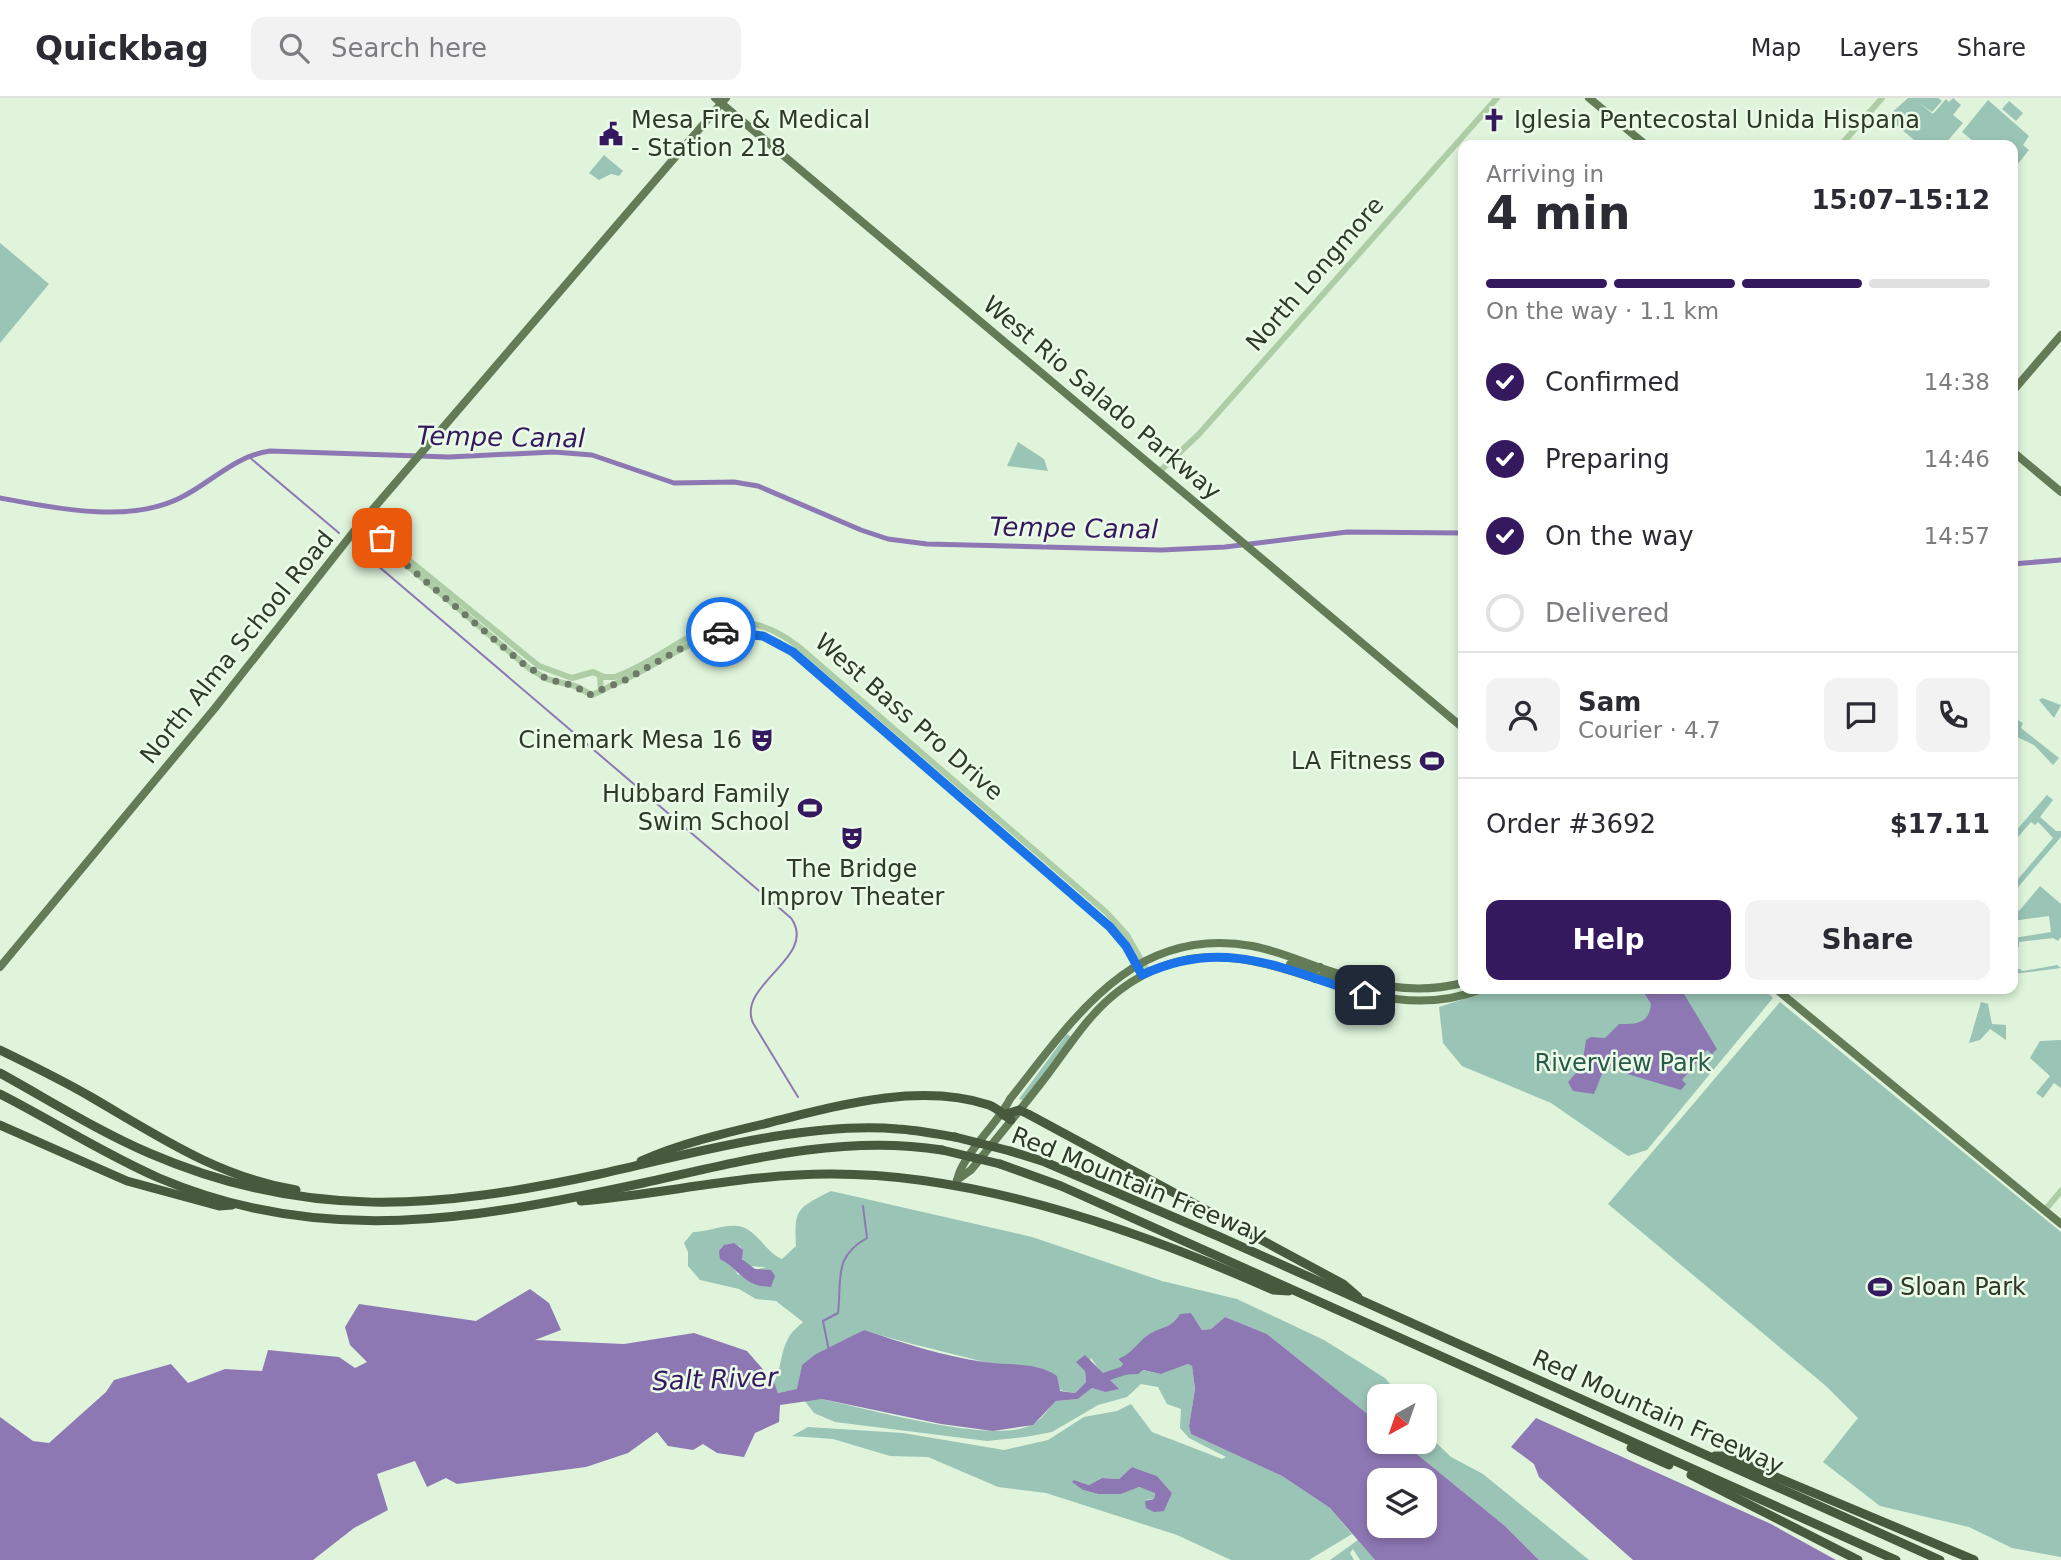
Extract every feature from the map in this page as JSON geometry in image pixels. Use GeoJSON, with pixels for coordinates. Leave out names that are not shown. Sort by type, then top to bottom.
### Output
{"type":"FeatureCollection","features":[{"type":"Feature","properties":{"kind":"highway"},"geometry":{"type":"LineString","coordinates":[[0,1050],[61,1080],[212,1171]]}},
{"type":"Feature","properties":{"kind":"highway"},"geometry":{"type":"LineString","coordinates":[[0,1073],[125,1141],[212,1171]]}},
{"type":"Feature","properties":{"kind":"highway","name":"Red Mountain Freeway"},"geometry":{"type":"LineString","coordinates":[[0,1094],[100,1150],[187,1193],[317,1217],[402,1222],[488,1214],[542,1205],[792,1151],[887,1145],[942,1150],[1000,1164],[1061,1186],[1591,1426],[1896,1560]]}},
{"type":"Feature","properties":{"kind":"highway"},"geometry":{"type":"LineString","coordinates":[[626,1168],[663,1151],[800,1115],[878,1098],[944,1098],[988,1105],[1007,1117],[1019,1110],[1343,1284],[1362,1300]]}},
{"type":"Feature","properties":{"kind":"highway"},"geometry":{"type":"LineString","coordinates":[[0,1125],[127,1181],[187,1193]]}},
{"type":"Feature","properties":{"kind":"highway","name":"Red Mountain Freeway"},"geometry":{"type":"LineString","coordinates":[[212,1171],[370,1203],[468,1199],[792,1135],[840,1129],[896,1128],[955,1137],[1010,1150],[1045,1162],[1362,1300],[1940,1560]]}},
{"type":"Feature","properties":{"kind":"highway"},"geometry":{"type":"LineString","coordinates":[[542,1205],[777,1175],[863,1175],[956,1184],[1064,1211],[1273,1290],[1294,1292]]}},
{"type":"Feature","properties":{"kind":"highway"},"geometry":{"type":"LineString","coordinates":[[1591,1426],[1621,1444],[1740,1498],[1858,1560]]}},
{"type":"Feature","properties":{"kind":"highway"},"geometry":{"type":"LineString","coordinates":[[1710,1456],[1726,1456],[1974,1560]]}},
{"type":"Feature","properties":{"kind":"highway"},"geometry":{"type":"LineString","coordinates":[[1912,1533],[1982,1560]]}},
{"type":"Feature","properties":{"kind":"main road"},"geometry":{"type":"LineString","coordinates":[[1589,98],[1640,140]]}},
{"type":"Feature","properties":{"kind":"main road","name":"West Rio Salado Parkway"},"geometry":{"type":"LineString","coordinates":[[721,100],[1458,724]]}},
{"type":"Feature","properties":{"kind":"main road","name":"North Alma School Road"},"geometry":{"type":"LineString","coordinates":[[0,967],[215,708],[351,535],[721,100]]}},
{"type":"Feature","properties":{"kind":"main road"},"geometry":{"type":"LineString","coordinates":[[2018,385],[2061,335]]}},
{"type":"Feature","properties":{"kind":"main road"},"geometry":{"type":"LineString","coordinates":[[2018,457],[2061,492]]}},
{"type":"Feature","properties":{"kind":"main road"},"geometry":{"type":"LineString","coordinates":[[956,1184],[960,1170],[1007,1117],[1010,1099],[1086,1005],[1107,985],[1183,948],[1223,944],[1252,946],[1362,983]]}},
{"type":"Feature","properties":{"kind":"main road"},"geometry":{"type":"LineString","coordinates":[[1019,1110],[1096,1012],[1143,969],[1209,956],[1235,956],[1267,962],[1390,1000],[1440,1000],[1463,994]]}},
{"type":"Feature","properties":{"kind":"main road"},"geometry":{"type":"LineString","coordinates":[[1267,962],[1276,960],[1314,971],[1320,967]]}},
{"type":"Feature","properties":{"kind":"main road"},"geometry":{"type":"LineString","coordinates":[[1315,979],[1323,975],[1349,984],[1362,983],[1411,990],[1458,983]]}},
{"type":"Feature","properties":{"kind":"main road"},"geometry":{"type":"LineString","coordinates":[[1782,994],[2061,1224]]}},
{"type":"Feature","properties":{"kind":"street","name":"North Longmore"},"geometry":{"type":"LineString","coordinates":[[1460,140],[1497,98]]}},
{"type":"Feature","properties":{"kind":"street"},"geometry":{"type":"LineString","coordinates":[[1846,140],[1881,98]]}},
{"type":"Feature","properties":{"kind":"street","name":"North Longmore"},"geometry":{"type":"LineString","coordinates":[[1159,472],[1194,440],[1458,142]]}},
{"type":"Feature","properties":{"kind":"street","name":"West Bass Pro Drive"},"geometry":{"type":"LineString","coordinates":[[362,522],[393,548],[409,556],[539,666],[563,676],[582,677],[593,672],[600,676],[619,676],[687,636],[711,627],[749,625],[782,636],[799,647],[1106,912],[1128,935],[1143,969]]}},
{"type":"Feature","properties":{"kind":"street","name":"West Bass Pro Drive"},"geometry":{"type":"LineString","coordinates":[[393,548],[403,562],[522,663],[547,679],[592,695],[632,677],[692,642],[715,634],[749,632],[776,641],[814,670],[1096,914],[1121,939],[1143,969]]}},
{"type":"Feature","properties":{"kind":"street"},"geometry":{"type":"LineString","coordinates":[[600,676],[603,682],[601,691]]}},
{"type":"Feature","properties":{"kind":"street"},"geometry":{"type":"LineString","coordinates":[[582,677],[582,690]]}},
{"type":"Feature","properties":{"kind":"street"},"geometry":{"type":"LineString","coordinates":[[2045,1210],[2061,1191]]}},
{"type":"Feature","properties":{"kind":"green space"},"geometry":{"type":"Polygon","coordinates":[[[1908,98],[1938,98],[1942,101],[1932,112],[1918,102],[1933,114],[1946,99],[1949,102],[1953,98],[1961,105],[1953,115],[1963,123],[1948,140],[1914,140],[1887,117],[1908,98]]]}},
{"type":"Feature","properties":{"kind":"green space"},"geometry":{"type":"Polygon","coordinates":[[[1988,100],[2029,136],[2023,145],[2029,150],[2018,164],[2018,140],[1972,140],[1962,132],[1988,100]]]}},
{"type":"Feature","properties":{"kind":"green space"},"geometry":{"type":"Polygon","coordinates":[[[2009,101],[2023,113],[2016,121],[2002,109],[2009,101]]]}},
{"type":"Feature","properties":{"kind":"green space"},"geometry":{"type":"Polygon","coordinates":[[[604,155],[623,171],[619,176],[611,174],[599,180],[589,173],[604,155]]]}},
{"type":"Feature","properties":{"kind":"green space"},"geometry":{"type":"Polygon","coordinates":[[[0,243],[49,284],[0,343],[0,243]]]}},
{"type":"Feature","properties":{"kind":"green space"},"geometry":{"type":"Polygon","coordinates":[[[1018,442],[1044,459],[1048,471],[1007,466],[1018,442]]]}},
{"type":"Feature","properties":{"kind":"green space"},"geometry":{"type":"Polygon","coordinates":[[[2042,698],[2061,705],[2054,718],[2039,700],[2042,698]]]}},
{"type":"Feature","properties":{"kind":"green space"},"geometry":{"type":"Polygon","coordinates":[[[2018,720],[2023,723],[2021,728],[2059,758],[2053,765],[2034,745],[2018,737],[2018,720]]]}},
{"type":"Feature","properties":{"kind":"green space"},"geometry":{"type":"Polygon","coordinates":[[[2047,795],[2053,800],[2040,817],[2056,831],[2061,831],[2061,837],[2018,887],[2018,879],[2053,838],[2038,822],[2035,825],[2031,822],[2018,837],[2018,828],[2047,795]]]}},
{"type":"Feature","properties":{"kind":"green space"},"geometry":{"type":"Polygon","coordinates":[[[2040,886],[2061,904],[2061,937],[2058,941],[2053,938],[2019,942],[2018,947],[2018,937],[2051,932],[2049,916],[2018,920],[2019,911],[2040,886]]]}},
{"type":"Feature","properties":{"kind":"green space"},"geometry":{"type":"Polygon","coordinates":[[[2057,965],[2061,968],[2018,973],[2018,968],[2023,971],[2057,965]]]}},
{"type":"Feature","properties":{"kind":"green space","name":"Riverview Park"},"geometry":{"type":"Polygon","coordinates":[[[1479,994],[1769,994],[1773,998],[1647,1150],[1628,1156],[1551,1103],[1462,1066],[1443,1043],[1439,1007],[1479,994]]]}},
{"type":"Feature","properties":{"kind":"green space"},"geometry":{"type":"Polygon","coordinates":[[[1780,1002],[2061,1232],[2061,1557],[2012,1548],[1969,1527],[1880,1506],[1823,1462],[1858,1418],[1826,1386],[1608,1204],[1780,1002]]]}},
{"type":"Feature","properties":{"kind":"green space"},"geometry":{"type":"Polygon","coordinates":[[[1981,1002],[1988,1004],[1992,1024],[2006,1025],[2006,1040],[1990,1029],[1980,1040],[1969,1043],[1981,1002]]]}},
{"type":"Feature","properties":{"kind":"green space"},"geometry":{"type":"Polygon","coordinates":[[[1067,1034],[1071,1037],[1023,1100],[1019,1099],[1067,1034]]]}},
{"type":"Feature","properties":{"kind":"green space"},"geometry":{"type":"Polygon","coordinates":[[[2061,1040],[2061,1088],[2054,1083],[2043,1098],[2036,1093],[2050,1076],[2030,1058],[2040,1041],[2061,1040]]]}},
{"type":"Feature","properties":{"kind":"green space"},"geometry":{"type":"Polygon","coordinates":[[[831,1191],[1032,1237],[1162,1281],[1237,1299],[1324,1340],[1385,1378],[1390,1384],[1367,1384],[1367,1413],[1267,1334],[1225,1317],[1211,1329],[1202,1330],[1191,1313],[1166,1329],[1153,1332],[1130,1355],[1118,1359],[1123,1364],[1116,1375],[1142,1370],[1161,1374],[1188,1364],[1192,1366],[1195,1389],[1189,1426],[1191,1434],[1282,1476],[1330,1508],[1352,1534],[1309,1560],[1231,1560],[1177,1535],[1046,1493],[998,1487],[928,1457],[890,1456],[833,1439],[792,1436],[808,1427],[903,1433],[1004,1450],[1048,1440],[1084,1417],[1117,1411],[1131,1404],[1152,1432],[1222,1459],[1226,1457],[1189,1438],[1180,1428],[1181,1409],[1167,1404],[1158,1387],[1141,1384],[1127,1397],[1098,1405],[1052,1432],[987,1441],[835,1422],[814,1413],[804,1400],[822,1399],[898,1417],[962,1428],[1015,1430],[1036,1422],[1056,1401],[1078,1399],[1092,1388],[1105,1392],[1106,1379],[1091,1358],[1085,1371],[1086,1382],[1075,1393],[1052,1388],[984,1362],[864,1330],[802,1365],[798,1389],[778,1393],[774,1382],[785,1344],[803,1322],[776,1301],[756,1299],[739,1289],[700,1280],[688,1266],[688,1252],[684,1243],[693,1232],[738,1226],[750,1231],[782,1259],[796,1246],[797,1217],[804,1206],[831,1191]],[[740,1245],[732,1265],[738,1275],[766,1267],[749,1266],[742,1258],[740,1245]],[[1132,1467],[1119,1479],[1102,1478],[1089,1485],[1075,1480],[1083,1490],[1098,1494],[1121,1494],[1138,1487],[1155,1492],[1154,1499],[1145,1500],[1165,1504],[1172,1493],[1157,1476],[1132,1467]]]}},
{"type":"Feature","properties":{"kind":"green space"},"geometry":{"type":"Polygon","coordinates":[[[1437,1444],[1451,1457],[1483,1474],[1589,1560],[1539,1560],[1505,1526],[1417,1454],[1437,1454],[1437,1444]]]}},
{"type":"Feature","properties":{"kind":"green space"},"geometry":{"type":"Polygon","coordinates":[[[1358,1540],[1375,1560],[1360,1560],[1353,1549],[1350,1553],[1354,1560],[1330,1560],[1358,1540]]]}},
{"type":"Feature","properties":{"kind":"water"},"geometry":{"type":"Polygon","coordinates":[[[1645,994],[1684,994],[1717,1049],[1712,1054],[1707,1050],[1682,1080],[1686,1084],[1681,1090],[1624,1073],[1624,1067],[1618,1062],[1604,1069],[1594,1094],[1573,1091],[1568,1082],[1582,1066],[1586,1040],[1591,1037],[1605,1038],[1619,1024],[1644,1020],[1651,1004],[1645,994]]]}},
{"type":"Feature","properties":{"kind":"water"},"geometry":{"type":"Polygon","coordinates":[[[734,1243],[743,1250],[742,1259],[755,1269],[771,1270],[775,1276],[771,1287],[748,1281],[720,1259],[719,1251],[724,1245],[734,1243]]]}},
{"type":"Feature","properties":{"kind":"water"},"geometry":{"type":"Polygon","coordinates":[[[530,1289],[549,1303],[561,1330],[535,1340],[624,1344],[694,1333],[747,1351],[774,1382],[778,1393],[797,1389],[802,1365],[816,1354],[864,1330],[953,1356],[1040,1368],[1057,1376],[1060,1391],[1075,1393],[1086,1382],[1085,1371],[1076,1362],[1085,1355],[1119,1389],[1105,1392],[1092,1388],[1078,1399],[1056,1401],[1033,1425],[993,1431],[941,1424],[822,1399],[780,1405],[779,1422],[755,1433],[744,1457],[717,1453],[703,1444],[693,1450],[668,1446],[657,1432],[628,1453],[586,1467],[457,1484],[446,1478],[427,1487],[415,1461],[377,1474],[388,1510],[354,1528],[313,1560],[0,1560],[0,1417],[33,1441],[49,1443],[106,1392],[114,1380],[171,1364],[188,1383],[225,1369],[262,1371],[268,1350],[339,1357],[355,1368],[367,1362],[350,1345],[345,1327],[359,1304],[476,1321],[530,1289]]]}},
{"type":"Feature","properties":{"kind":"water"},"geometry":{"type":"Polygon","coordinates":[[[1191,1313],[1202,1330],[1211,1329],[1225,1317],[1267,1334],[1367,1413],[1367,1454],[1417,1454],[1434,1468],[1367,1468],[1367,1538],[1437,1538],[1437,1471],[1505,1526],[1539,1560],[1375,1560],[1330,1508],[1282,1476],[1191,1434],[1189,1426],[1195,1389],[1192,1366],[1188,1364],[1161,1374],[1143,1370],[1138,1374],[1115,1375],[1123,1364],[1118,1359],[1148,1335],[1171,1324],[1180,1314],[1191,1313]]]}},
{"type":"Feature","properties":{"kind":"water"},"geometry":{"type":"Polygon","coordinates":[[[1536,1418],[1771,1524],[1836,1560],[1633,1560],[1539,1477],[1534,1464],[1511,1447],[1536,1418]]]}},
{"type":"Feature","properties":{"kind":"water"},"geometry":{"type":"Polygon","coordinates":[[[1132,1467],[1157,1476],[1172,1493],[1164,1511],[1154,1512],[1146,1508],[1145,1501],[1154,1499],[1155,1493],[1139,1487],[1121,1494],[1098,1494],[1083,1490],[1072,1482],[1074,1480],[1089,1485],[1102,1478],[1119,1479],[1132,1467]]]}},
{"type":"Feature","properties":{"kind":"waterway","name":"Tempe Canal"},"geometry":{"type":"LineString","coordinates":[[0,498],[91,512],[137,510],[180,498],[245,458],[270,451],[449,457],[554,452],[592,455],[674,483],[734,482],[758,486],[861,530],[888,539],[927,544],[1161,550],[1225,547],[1347,532],[1458,533]]}},
{"type":"Feature","properties":{"kind":"waterway"},"geometry":{"type":"LineString","coordinates":[[248,456],[339,533]]}},
{"type":"Feature","properties":{"kind":"waterway"},"geometry":{"type":"LineString","coordinates":[[357,548],[791,918],[797,932],[794,945],[787,958],[756,996],[751,1009],[753,1023],[798,1097]]}},
{"type":"Feature","properties":{"kind":"waterway","name":"Tempe Canal"},"geometry":{"type":"LineString","coordinates":[[2018,564],[2061,560]]}},
{"type":"Feature","properties":{"kind":"waterway"},"geometry":{"type":"LineString","coordinates":[[829,1351],[823,1321],[838,1313],[844,1261],[856,1245],[867,1238],[863,1206]]}},
{"type":"Feature","properties":{"kind":"waterway","name":"Salt River"},"geometry":{"type":"LineString","coordinates":[[1096,1380],[1126,1370]]}},
{"type":"Feature","properties":{"kind":"way so far"},"geometry":{"type":"LineString","coordinates":[[382,538],[403,562],[522,663],[547,679],[575,686],[589,695],[595,695],[625,680],[698,639],[721,632]]}},
{"type":"Feature","properties":{"kind":"place","name":"Iglesia Pentecostal Unida Hispana"},"geometry":{"type":"Point","coordinates":[1494,120]}},
{"type":"Feature","properties":{"kind":"place","name":"Mesa Fire & Medical - Station 218"},"geometry":{"type":"Point","coordinates":[611,134]}},
{"type":"Feature","properties":{"kind":"place","name":"Cinemark Mesa 16"},"geometry":{"type":"Point","coordinates":[762,740]}},
{"type":"Feature","properties":{"kind":"place","name":"LA Fitness"},"geometry":{"type":"Point","coordinates":[1432,761]}},
{"type":"Feature","properties":{"kind":"place","name":"Hubbard Family Swim School"},"geometry":{"type":"Point","coordinates":[810,808]}},
{"type":"Feature","properties":{"kind":"place","name":"The Bridge Improv Theater"},"geometry":{"type":"Point","coordinates":[852,838]}},
{"type":"Feature","properties":{"kind":"place","name":"Sloan Park"},"geometry":{"type":"Point","coordinates":[1880,1287]}},
{"type":"Feature","properties":{"kind":"route"},"geometry":{"type":"LineString","coordinates":[[721,632],[749,632],[776,641],[793,652],[1110,927],[1126,946],[1142,975],[1184,960],[1235,956],[1267,962],[1365,995]]}}]}
